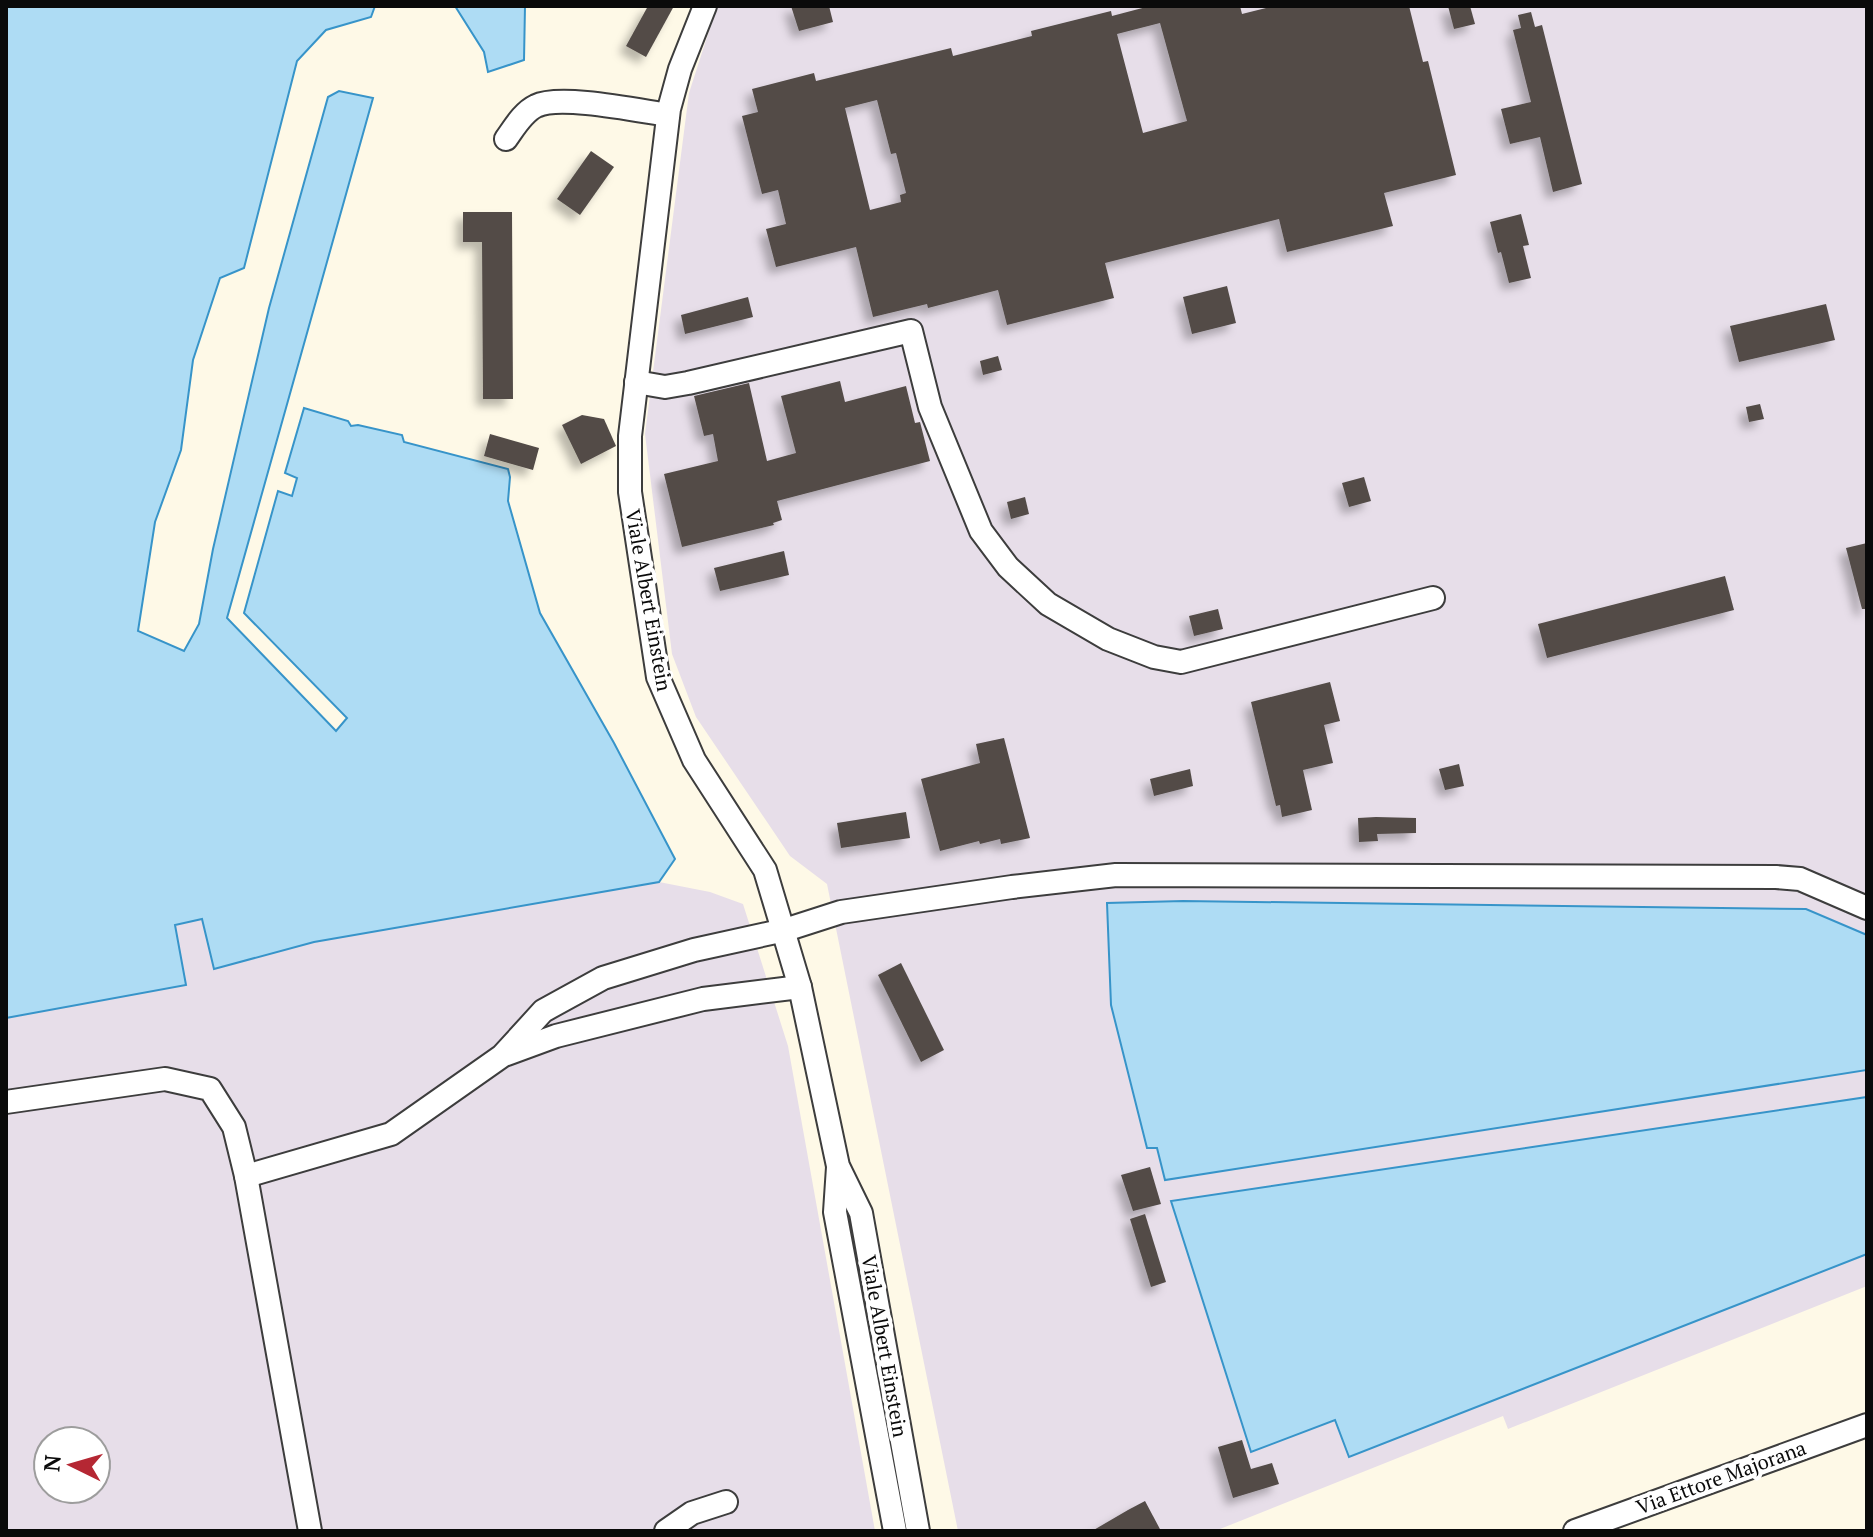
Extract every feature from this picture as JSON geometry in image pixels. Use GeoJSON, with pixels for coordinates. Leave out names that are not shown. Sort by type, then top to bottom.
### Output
{"type":"FeatureCollection","features":[{"type":"Feature","properties":{"kind":"street","name":"Viale Albert Einstein"},"geometry":{"type":"LineString","coordinates":[[705,6],[680,69],[668,115],[630,436],[630,492],[658,677],[694,760],[765,870],[785,930],[838,1166],[861,1213],[918,1531]]}},
{"type":"Feature","properties":{"kind":"street"},"geometry":{"type":"LineString","coordinates":[[506,139],[519,121],[536,106],[553,103],[668,115]]}},
{"type":"Feature","properties":{"kind":"street"},"geometry":{"type":"LineString","coordinates":[[636,382],[665,387],[677,385],[911,331],[930,407],[981,531],[1008,567],[1048,604],[1108,639],[1154,657],[1181,662],[1433,598]]}},
{"type":"Feature","properties":{"kind":"street"},"geometry":{"type":"LineString","coordinates":[[246,1176],[391,1134],[502,1056],[543,1011],[603,978],[694,950],[785,930],[841,912],[1116,875],[1776,877],[1800,879],[1867,908]]}},
{"type":"Feature","properties":{"kind":"street"},"geometry":{"type":"LineString","coordinates":[[502,1056],[556,1036],[703,999],[800,987]]}},
{"type":"Feature","properties":{"kind":"street"},"geometry":{"type":"LineString","coordinates":[[6,1102],[165,1079],[210,1089],[234,1127],[246,1176],[310,1531]]}},
{"type":"Feature","properties":{"kind":"street","name":"Viale Albert Einstein"},"geometry":{"type":"LineString","coordinates":[[838,1166],[835,1212],[895,1531]]}},
{"type":"Feature","properties":{"kind":"street","name":"Via Ettore Majorana"},"geometry":{"type":"LineString","coordinates":[[1575,1531],[1867,1425]]}},
{"type":"Feature","properties":{"kind":"street"},"geometry":{"type":"LineString","coordinates":[[878,1441],[901,1437]]}},
{"type":"Feature","properties":{"kind":"street"},"geometry":{"type":"LineString","coordinates":[[889,1501],[911,1494]]}},
{"type":"Feature","properties":{"kind":"street"},"geometry":{"type":"LineString","coordinates":[[666,1531],[692,1513],[726,1502]]}},
{"type":"Feature","properties":{"kind":"shaded area"},"geometry":{"type":"Polygon","coordinates":[[[717,6],[1867,6],[1867,1286],[1508,1429],[1503,1416],[1215,1531],[958,1531],[827,884],[790,856],[696,717],[672,654],[645,434],[689,93],[717,6]]]}},
{"type":"Feature","properties":{"kind":"shaded area"},"geometry":{"type":"Polygon","coordinates":[[[659,882],[710,892],[743,904],[788,1046],[875,1531],[6,1531],[6,1018],[186,985],[174,925],[203,919],[214,969],[314,942],[659,882]]]}},
{"type":"Feature","properties":{"kind":"water"},"geometry":{"type":"Polygon","coordinates":[[[6,6],[375,6],[371,17],[326,30],[297,61],[244,268],[220,278],[193,360],[181,450],[155,522],[138,631],[184,651],[199,624],[213,549],[269,308],[328,97],[339,91],[373,98],[227,618],[336,731],[347,718],[244,613],[278,491],[292,496],[297,478],[285,473],[304,408],[348,421],[351,426],[402,435],[404,442],[508,469],[508,501],[540,613],[675,859],[659,882],[314,942],[214,969],[202,919],[175,925],[186,985],[6,1018],[6,6]]]}},
{"type":"Feature","properties":{"kind":"water"},"geometry":{"type":"Polygon","coordinates":[[[455,6],[525,6],[524,60],[488,72],[484,52],[455,6]]]}},
{"type":"Feature","properties":{"kind":"water"},"geometry":{"type":"Polygon","coordinates":[[[1183,901],[1806,909],[1867,935],[1867,1070],[1165,1180],[1157,1148],[1147,1148],[1111,1005],[1107,903],[1183,901]]]}},
{"type":"Feature","properties":{"kind":"water"},"geometry":{"type":"Polygon","coordinates":[[[1867,1097],[1867,1254],[1349,1457],[1335,1420],[1251,1452],[1171,1201],[1867,1097]]]}},
{"type":"Feature","properties":{"kind":"building"},"geometry":{"type":"Polygon","coordinates":[[[648,6],[674,6],[646,57],[626,46],[648,6]]]}},
{"type":"Feature","properties":{"kind":"building"},"geometry":{"type":"Polygon","coordinates":[[[791,6],[829,6],[833,22],[799,31],[791,6]]]}},
{"type":"Feature","properties":{"kind":"building"},"geometry":{"type":"Polygon","coordinates":[[[1150,6],[1240,6],[1242,14],[1274,6],[1409,6],[1423,62],[1428,61],[1456,175],[1384,193],[1393,226],[1287,252],[1279,219],[1105,263],[1114,298],[1007,325],[998,290],[928,308],[927,304],[873,317],[856,247],[776,267],[766,229],[786,224],[778,190],[762,194],[742,116],[758,112],[752,89],[814,73],[816,81],[951,48],[953,56],[1032,36],[1031,31],[1111,11],[1112,16],[1150,6]],[[1160,23],[1117,34],[1143,133],[1187,121],[1160,23]],[[877,100],[845,108],[870,210],[901,202],[900,195],[906,193],[896,153],[891,154],[877,100]]]}},
{"type":"Feature","properties":{"kind":"building"},"geometry":{"type":"Polygon","coordinates":[[[1448,6],[1470,6],[1475,24],[1454,29],[1448,6]]]}},
{"type":"Feature","properties":{"kind":"building"},"geometry":{"type":"Polygon","coordinates":[[[1531,12],[1535,27],[1542,25],[1582,184],[1553,192],[1540,137],[1510,144],[1501,109],[1531,102],[1513,30],[1521,28],[1518,15],[1531,12]]]}},
{"type":"Feature","properties":{"kind":"building"},"geometry":{"type":"Polygon","coordinates":[[[591,151],[614,167],[580,215],[557,199],[591,151]]]}},
{"type":"Feature","properties":{"kind":"building"},"geometry":{"type":"Polygon","coordinates":[[[463,212],[512,212],[513,399],[483,399],[482,242],[463,242],[463,212]]]}},
{"type":"Feature","properties":{"kind":"building"},"geometry":{"type":"Polygon","coordinates":[[[1521,214],[1529,245],[1523,246],[1531,278],[1509,283],[1490,222],[1521,214]]]}},
{"type":"Feature","properties":{"kind":"building"},"geometry":{"type":"Polygon","coordinates":[[[1227,286],[1236,323],[1192,334],[1183,297],[1227,286]]]}},
{"type":"Feature","properties":{"kind":"building"},"geometry":{"type":"Polygon","coordinates":[[[748,297],[753,317],[685,334],[681,315],[748,297]]]}},
{"type":"Feature","properties":{"kind":"building"},"geometry":{"type":"Polygon","coordinates":[[[1826,304],[1835,340],[1739,362],[1730,326],[1826,304]]]}},
{"type":"Feature","properties":{"kind":"building"},"geometry":{"type":"Polygon","coordinates":[[[998,356],[1002,370],[983,375],[980,361],[998,356]]]}},
{"type":"Feature","properties":{"kind":"building"},"geometry":{"type":"Polygon","coordinates":[[[840,381],[845,402],[906,386],[915,423],[920,422],[930,461],[777,501],[782,520],[774,525],[682,547],[664,474],[718,461],[713,434],[704,436],[694,396],[749,383],[767,461],[796,453],[781,396],[840,381]]]}},
{"type":"Feature","properties":{"kind":"building"},"geometry":{"type":"Polygon","coordinates":[[[1760,404],[1764,419],[1749,422],[1746,407],[1760,404]]]}},
{"type":"Feature","properties":{"kind":"building"},"geometry":{"type":"Polygon","coordinates":[[[582,415],[604,419],[616,446],[581,464],[562,425],[582,415]]]}},
{"type":"Feature","properties":{"kind":"building"},"geometry":{"type":"Polygon","coordinates":[[[490,434],[539,448],[533,470],[484,456],[490,434]]]}},
{"type":"Feature","properties":{"kind":"building"},"geometry":{"type":"Polygon","coordinates":[[[1364,477],[1371,501],[1349,507],[1342,483],[1364,477]]]}},
{"type":"Feature","properties":{"kind":"building"},"geometry":{"type":"Polygon","coordinates":[[[1025,497],[1029,514],[1011,519],[1007,502],[1025,497]]]}},
{"type":"Feature","properties":{"kind":"building"},"geometry":{"type":"Polygon","coordinates":[[[1867,543],[1867,609],[1862,609],[1846,548],[1867,543]]]}},
{"type":"Feature","properties":{"kind":"building"},"geometry":{"type":"Polygon","coordinates":[[[784,551],[789,575],[720,591],[714,568],[784,551]]]}},
{"type":"Feature","properties":{"kind":"building"},"geometry":{"type":"Polygon","coordinates":[[[1725,576],[1734,610],[1547,658],[1538,624],[1725,576]]]}},
{"type":"Feature","properties":{"kind":"building"},"geometry":{"type":"Polygon","coordinates":[[[1218,609],[1223,629],[1194,636],[1189,616],[1218,609]]]}},
{"type":"Feature","properties":{"kind":"building"},"geometry":{"type":"Polygon","coordinates":[[[1330,682],[1340,721],[1324,725],[1333,763],[1303,770],[1312,810],[1282,817],[1280,805],[1276,806],[1251,702],[1330,682]]]}},
{"type":"Feature","properties":{"kind":"building"},"geometry":{"type":"Polygon","coordinates":[[[1004,738],[1030,838],[1001,844],[1000,839],[980,844],[979,841],[940,851],[921,779],[980,763],[976,744],[1004,738]]]}},
{"type":"Feature","properties":{"kind":"building"},"geometry":{"type":"Polygon","coordinates":[[[1459,764],[1464,786],[1445,790],[1439,769],[1459,764]]]}},
{"type":"Feature","properties":{"kind":"building"},"geometry":{"type":"Polygon","coordinates":[[[1190,769],[1193,786],[1154,796],[1150,779],[1190,769]]]}},
{"type":"Feature","properties":{"kind":"building"},"geometry":{"type":"Polygon","coordinates":[[[906,812],[910,838],[841,848],[837,823],[906,812]]]}},
{"type":"Feature","properties":{"kind":"building"},"geometry":{"type":"Polygon","coordinates":[[[1358,818],[1416,818],[1416,833],[1377,834],[1378,841],[1359,842],[1358,818]]]}},
{"type":"Feature","properties":{"kind":"building"},"geometry":{"type":"Polygon","coordinates":[[[901,963],[944,1050],[921,1062],[878,975],[901,963]]]}},
{"type":"Feature","properties":{"kind":"building"},"geometry":{"type":"Polygon","coordinates":[[[1150,1167],[1161,1204],[1133,1211],[1121,1175],[1150,1167]]]}},
{"type":"Feature","properties":{"kind":"building"},"geometry":{"type":"Polygon","coordinates":[[[1145,1214],[1166,1282],[1151,1287],[1130,1219],[1145,1214]]]}},
{"type":"Feature","properties":{"kind":"building"},"geometry":{"type":"Polygon","coordinates":[[[1242,1440],[1251,1469],[1272,1463],[1279,1484],[1233,1498],[1218,1447],[1242,1440]]]}},
{"type":"Feature","properties":{"kind":"building"},"geometry":{"type":"Polygon","coordinates":[[[1145,1501],[1161,1531],[1092,1531],[1128,1510],[1145,1501]]]}}]}
